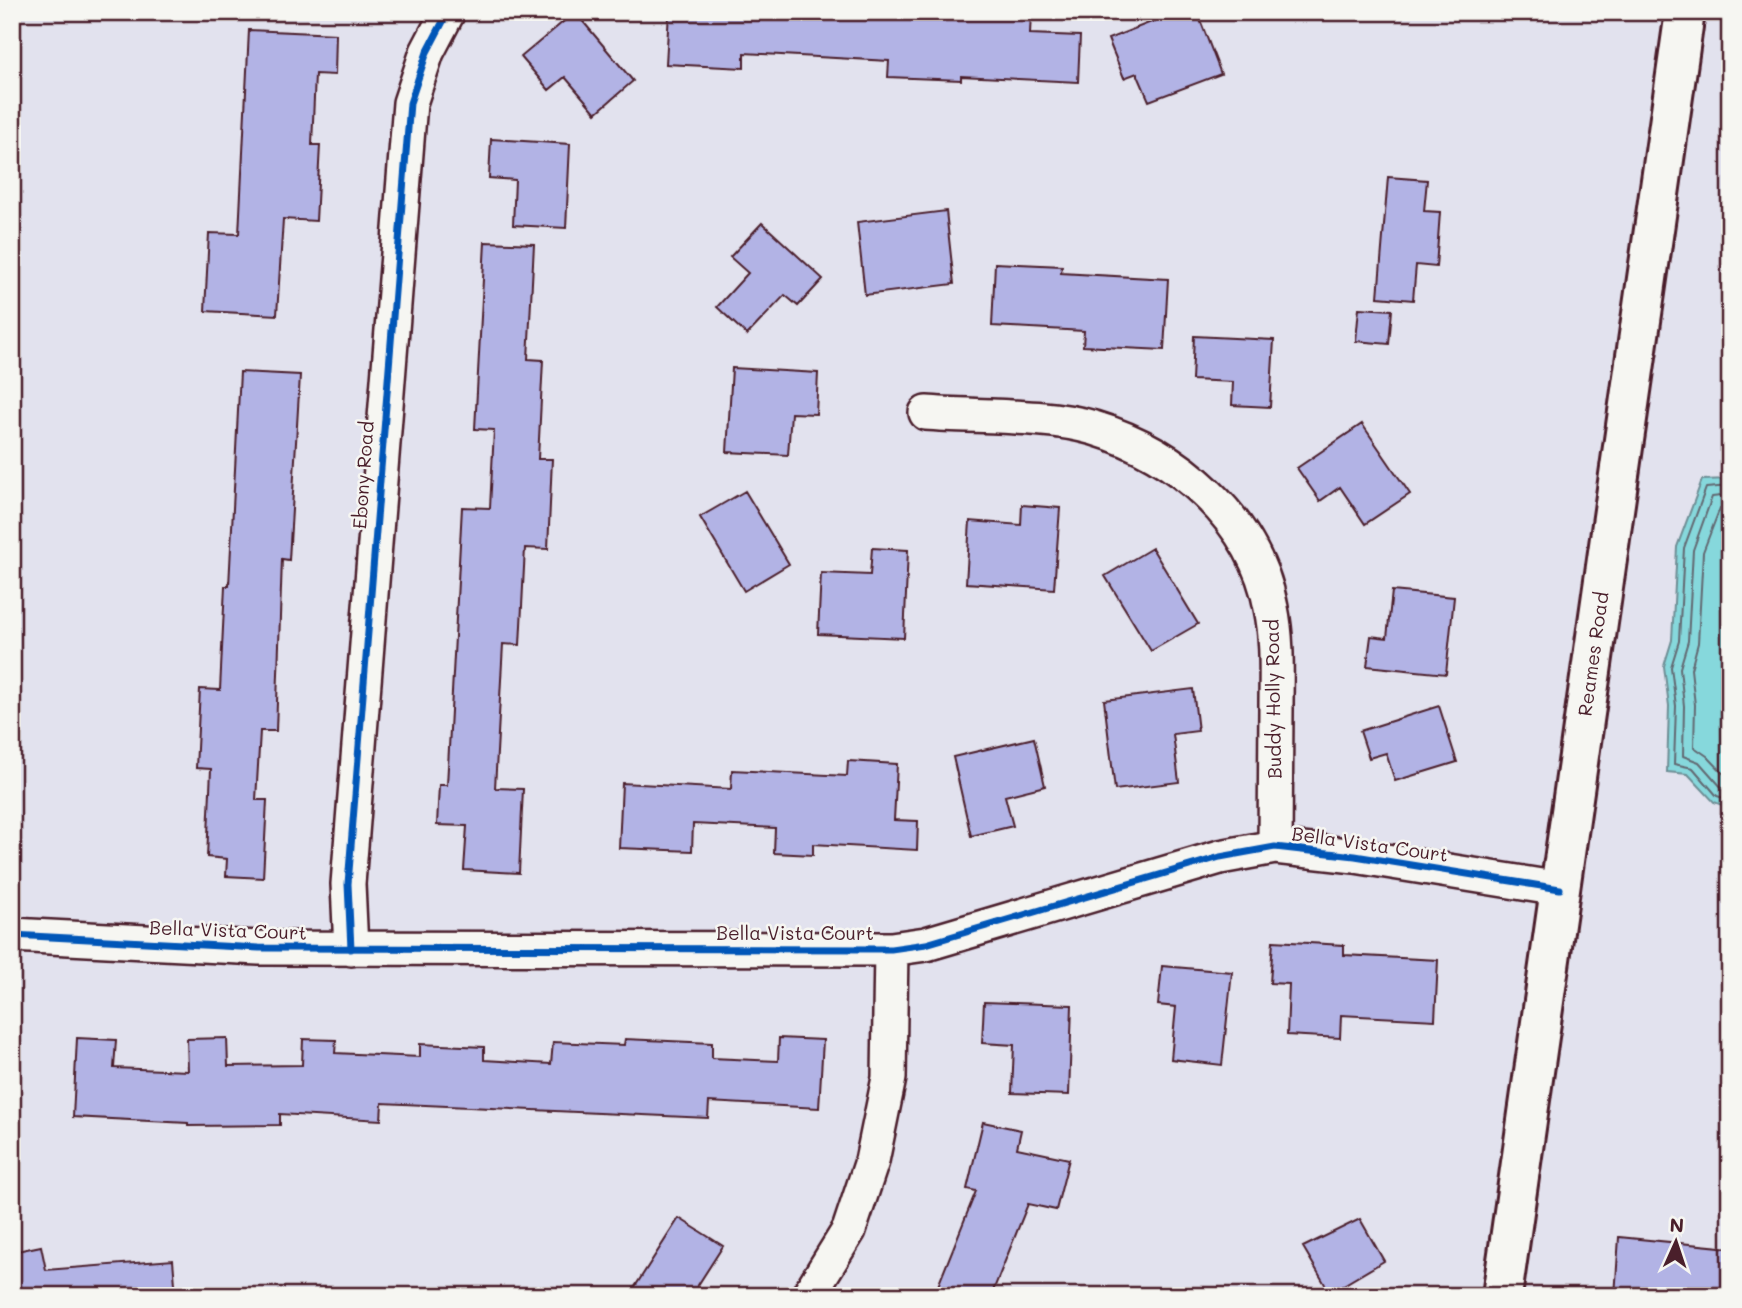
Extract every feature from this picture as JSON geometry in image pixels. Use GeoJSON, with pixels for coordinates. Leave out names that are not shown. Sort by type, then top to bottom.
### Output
{"type":"FeatureCollection","features":[{"type":"Feature","properties":{"kind":"main road","name":"Reames Road"},"geometry":{"type":"LineString","coordinates":[[1502,1296],[1685,12]]}},
{"type":"Feature","properties":{"kind":"street","name":"Ebony Road"},"geometry":{"type":"LineString","coordinates":[[351,949],[349,870],[410,103],[427,52],[448,12]]}},
{"type":"Feature","properties":{"kind":"street","name":"Buddy Holly Road"},"geometry":{"type":"LineString","coordinates":[[926,413],[1058,422],[1093,428],[1136,445],[1204,487],[1232,522],[1258,567],[1271,607],[1276,648],[1275,847]]}},
{"type":"Feature","properties":{"kind":"street","name":"Bella Vista Court"},"geometry":{"type":"LineString","coordinates":[[12,935],[245,947],[351,949],[891,949],[926,944],[1220,857],[1275,847],[1354,856],[1560,889]]}},
{"type":"Feature","properties":{"kind":"street"},"geometry":{"type":"LineString","coordinates":[[808,1296],[849,1230],[872,1161],[889,1078],[891,949]]}},
{"type":"Feature","properties":{"kind":"water"},"geometry":{"type":"Polygon","coordinates":[[[1730,479],[1730,808],[1714,802],[1688,774],[1667,772],[1669,706],[1664,666],[1672,640],[1677,547],[1702,480],[1730,479]]]}},
{"type":"Feature","properties":{"kind":"building"},"geometry":{"type":"Polygon","coordinates":[[[575,12],[633,81],[596,113],[565,77],[549,90],[521,57],[575,12]]]}},
{"type":"Feature","properties":{"kind":"building"},"geometry":{"type":"Polygon","coordinates":[[[669,12],[787,16],[788,12],[1031,12],[1030,34],[1080,36],[1078,82],[961,76],[961,80],[888,77],[889,61],[744,53],[744,68],[666,64],[669,12]]]}},
{"type":"Feature","properties":{"kind":"building"},"geometry":{"type":"Polygon","coordinates":[[[1177,12],[1197,12],[1221,74],[1149,101],[1137,73],[1124,78],[1108,39],[1177,12]]]}},
{"type":"Feature","properties":{"kind":"building"},"geometry":{"type":"Polygon","coordinates":[[[249,30],[336,34],[335,75],[315,74],[312,145],[320,145],[316,221],[283,219],[277,315],[205,311],[209,233],[239,234],[249,30]]]}},
{"type":"Feature","properties":{"kind":"building"},"geometry":{"type":"Polygon","coordinates":[[[491,139],[570,144],[566,228],[513,225],[515,180],[489,178],[491,139]]]}},
{"type":"Feature","properties":{"kind":"building"},"geometry":{"type":"Polygon","coordinates":[[[1388,177],[1427,180],[1424,211],[1440,212],[1436,267],[1416,265],[1413,300],[1378,297],[1388,177]]]}},
{"type":"Feature","properties":{"kind":"building"},"geometry":{"type":"Polygon","coordinates":[[[946,211],[954,284],[865,295],[857,222],[946,211]]]}},
{"type":"Feature","properties":{"kind":"building"},"geometry":{"type":"Polygon","coordinates":[[[762,223],[823,279],[798,306],[785,295],[747,335],[717,307],[748,273],[730,257],[762,223]]]}},
{"type":"Feature","properties":{"kind":"building"},"geometry":{"type":"Polygon","coordinates":[[[485,242],[534,244],[528,359],[543,360],[538,459],[552,459],[548,549],[525,548],[520,645],[503,644],[495,788],[523,789],[519,873],[464,870],[467,826],[437,825],[439,785],[447,785],[462,507],[490,508],[494,430],[475,429],[485,242]]]}},
{"type":"Feature","properties":{"kind":"building"},"geometry":{"type":"Polygon","coordinates":[[[995,263],[1062,266],[1061,273],[1168,279],[1164,350],[1083,346],[1084,331],[992,326],[995,263]]]}},
{"type":"Feature","properties":{"kind":"building"},"geometry":{"type":"Polygon","coordinates":[[[1359,308],[1392,310],[1389,344],[1356,341],[1359,308]]]}},
{"type":"Feature","properties":{"kind":"building"},"geometry":{"type":"Polygon","coordinates":[[[1194,336],[1274,340],[1270,407],[1232,405],[1233,382],[1192,380],[1194,336]]]}},
{"type":"Feature","properties":{"kind":"building"},"geometry":{"type":"Polygon","coordinates":[[[732,368],[818,373],[816,414],[791,413],[788,455],[727,452],[732,368]]]}},
{"type":"Feature","properties":{"kind":"building"},"geometry":{"type":"Polygon","coordinates":[[[240,372],[300,375],[289,560],[282,559],[276,731],[260,731],[256,800],[267,800],[263,878],[226,876],[227,859],[207,857],[211,769],[196,768],[200,689],[220,690],[225,586],[229,586],[240,372]]]}},
{"type":"Feature","properties":{"kind":"building"},"geometry":{"type":"Polygon","coordinates":[[[1362,424],[1410,494],[1365,524],[1340,487],[1320,501],[1297,468],[1362,424]]]}},
{"type":"Feature","properties":{"kind":"building"},"geometry":{"type":"Polygon","coordinates":[[[745,491],[789,564],[744,591],[700,517],[745,491]]]}},
{"type":"Feature","properties":{"kind":"building"},"geometry":{"type":"Polygon","coordinates":[[[1022,505],[1060,508],[1054,589],[966,583],[970,521],[1021,525],[1022,505]]]}},
{"type":"Feature","properties":{"kind":"building"},"geometry":{"type":"Polygon","coordinates":[[[872,548],[908,550],[904,638],[818,634],[821,573],[870,575],[872,548]]]}},
{"type":"Feature","properties":{"kind":"building"},"geometry":{"type":"Polygon","coordinates":[[[1152,548],[1198,624],[1151,651],[1105,576],[1152,548]]]}},
{"type":"Feature","properties":{"kind":"building"},"geometry":{"type":"Polygon","coordinates":[[[1392,591],[1454,597],[1446,674],[1367,666],[1371,636],[1387,638],[1392,591]]]}},
{"type":"Feature","properties":{"kind":"building"},"geometry":{"type":"Polygon","coordinates":[[[1193,689],[1198,731],[1173,734],[1179,782],[1115,790],[1104,700],[1193,689]]]}},
{"type":"Feature","properties":{"kind":"building"},"geometry":{"type":"Polygon","coordinates":[[[1439,706],[1457,762],[1395,781],[1386,753],[1369,758],[1360,731],[1439,706]]]}},
{"type":"Feature","properties":{"kind":"building"},"geometry":{"type":"Polygon","coordinates":[[[1034,738],[1045,786],[1005,796],[1013,826],[971,836],[953,757],[1034,738]]]}},
{"type":"Feature","properties":{"kind":"building"},"geometry":{"type":"Polygon","coordinates":[[[848,761],[897,764],[894,820],[918,821],[917,850],[813,844],[813,855],[774,853],[775,828],[693,824],[692,851],[619,848],[622,783],[731,789],[732,770],[847,776],[848,761]]]}},
{"type":"Feature","properties":{"kind":"building"},"geometry":{"type":"Polygon","coordinates":[[[1273,941],[1344,945],[1344,955],[1438,960],[1435,1020],[1341,1015],[1340,1038],[1287,1035],[1289,984],[1270,983],[1273,941]]]}},
{"type":"Feature","properties":{"kind":"building"},"geometry":{"type":"Polygon","coordinates":[[[1162,966],[1232,972],[1222,1065],[1171,1059],[1176,1007],[1158,1005],[1162,966]]]}},
{"type":"Feature","properties":{"kind":"building"},"geometry":{"type":"Polygon","coordinates":[[[984,1002],[1072,1005],[1069,1095],[1012,1093],[1014,1045],[982,1043],[984,1002]]]}},
{"type":"Feature","properties":{"kind":"building"},"geometry":{"type":"Polygon","coordinates":[[[77,1038],[116,1040],[114,1068],[188,1071],[187,1039],[227,1038],[228,1066],[302,1065],[303,1039],[336,1040],[335,1053],[420,1057],[420,1044],[484,1047],[484,1060],[551,1064],[553,1042],[624,1045],[625,1039],[712,1043],[712,1058],[778,1061],[779,1038],[823,1040],[819,1108],[709,1102],[708,1118],[382,1103],[381,1120],[280,1114],[280,1125],[188,1126],[188,1123],[73,1117],[77,1038]]]}},
{"type":"Feature","properties":{"kind":"building"},"geometry":{"type":"Polygon","coordinates":[[[983,1122],[1021,1130],[1017,1148],[1069,1159],[1056,1210],[1028,1204],[991,1296],[934,1296],[976,1191],[967,1189],[983,1122]]]}},
{"type":"Feature","properties":{"kind":"building"},"geometry":{"type":"Polygon","coordinates":[[[679,1218],[723,1246],[691,1296],[629,1296],[679,1218]]]}},
{"type":"Feature","properties":{"kind":"building"},"geometry":{"type":"Polygon","coordinates":[[[1360,1219],[1384,1261],[1330,1293],[1303,1247],[1360,1219]]]}},
{"type":"Feature","properties":{"kind":"building"},"geometry":{"type":"Polygon","coordinates":[[[1619,1237],[1730,1248],[1730,1296],[1615,1296],[1619,1237]]]}},
{"type":"Feature","properties":{"kind":"building"},"geometry":{"type":"Polygon","coordinates":[[[41,1246],[46,1270],[173,1260],[176,1296],[12,1296],[12,1252],[41,1246]]]}},
{"type":"Feature","properties":{"kind":"cycle path"},"geometry":{"type":"LineString","coordinates":[[351,949],[348,884],[410,103],[427,52],[448,12]]}},
{"type":"Feature","properties":{"kind":"cycle path"},"geometry":{"type":"LineString","coordinates":[[12,935],[259,948],[891,949],[926,944],[1220,857],[1275,847],[1355,856],[1560,889]]}}]}
